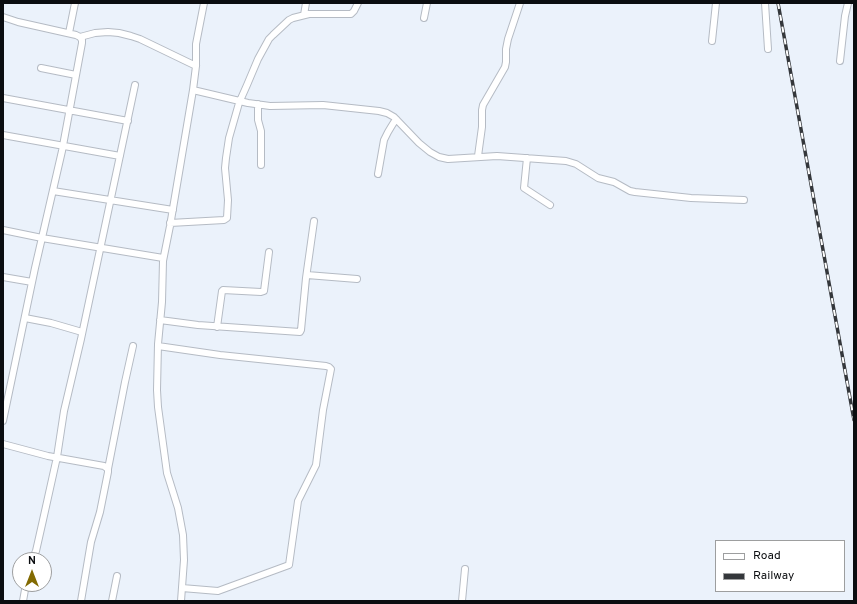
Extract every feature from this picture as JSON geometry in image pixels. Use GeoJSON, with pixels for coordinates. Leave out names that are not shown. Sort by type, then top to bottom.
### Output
{"type":"FeatureCollection","features":[{"type":"Feature","properties":{"kind":"street"},"geometry":{"type":"LineString","coordinates":[[69,33],[76,3]]}},
{"type":"Feature","properties":{"kind":"street"},"geometry":{"type":"LineString","coordinates":[[181,601],[184,560],[183,535],[178,508],[167,473],[157,390],[158,346],[162,302],[163,258],[193,90],[196,66],[196,44],[204,3]]}},
{"type":"Feature","properties":{"kind":"street"},"geometry":{"type":"LineString","coordinates":[[304,16],[306,3]]}},
{"type":"Feature","properties":{"kind":"street"},"geometry":{"type":"LineString","coordinates":[[170,223],[224,220],[227,218],[228,200],[226,158],[229,138],[240,101],[258,59],[269,39],[289,20],[315,14],[351,14],[358,3]]}},
{"type":"Feature","properties":{"kind":"street"},"geometry":{"type":"LineString","coordinates":[[424,18],[427,3]]}},
{"type":"Feature","properties":{"kind":"street"},"geometry":{"type":"LineString","coordinates":[[478,156],[482,127],[482,110],[505,66],[508,39],[520,3]]}},
{"type":"Feature","properties":{"kind":"street"},"geometry":{"type":"LineString","coordinates":[[712,41],[716,3]]}},
{"type":"Feature","properties":{"kind":"street"},"geometry":{"type":"LineString","coordinates":[[764,3],[768,49]]}},
{"type":"Feature","properties":{"kind":"street"},"geometry":{"type":"LineString","coordinates":[[840,61],[848,3]]}},
{"type":"Feature","properties":{"kind":"street"},"geometry":{"type":"LineString","coordinates":[[3,17],[80,37],[95,33],[108,32],[131,36],[196,66]]}},
{"type":"Feature","properties":{"kind":"street"},"geometry":{"type":"LineString","coordinates":[[3,421],[32,282],[63,146],[82,43],[80,37]]}},
{"type":"Feature","properties":{"kind":"street"},"geometry":{"type":"LineString","coordinates":[[41,68],[76,75]]}},
{"type":"Feature","properties":{"kind":"street"},"geometry":{"type":"LineString","coordinates":[[36,552],[44,520],[57,457],[64,411],[135,85]]}},
{"type":"Feature","properties":{"kind":"street"},"geometry":{"type":"LineString","coordinates":[[193,90],[240,101],[270,106],[323,105],[379,110],[396,119],[419,143],[439,157],[497,156],[572,162],[598,178],[614,182],[630,191],[664,196],[744,200]]}},
{"type":"Feature","properties":{"kind":"street"},"geometry":{"type":"LineString","coordinates":[[3,98],[128,121]]}},
{"type":"Feature","properties":{"kind":"street"},"geometry":{"type":"LineString","coordinates":[[258,104],[258,120],[261,131],[262,165]]}},
{"type":"Feature","properties":{"kind":"street"},"geometry":{"type":"LineString","coordinates":[[378,174],[384,140],[396,119]]}},
{"type":"Feature","properties":{"kind":"street"},"geometry":{"type":"LineString","coordinates":[[3,136],[120,156]]}},
{"type":"Feature","properties":{"kind":"street"},"geometry":{"type":"LineString","coordinates":[[527,158],[524,188],[550,205]]}},
{"type":"Feature","properties":{"kind":"street"},"geometry":{"type":"LineString","coordinates":[[53,191],[172,210]]}},
{"type":"Feature","properties":{"kind":"street"},"geometry":{"type":"LineString","coordinates":[[160,320],[217,327],[300,332],[314,221]]}},
{"type":"Feature","properties":{"kind":"street"},"geometry":{"type":"LineString","coordinates":[[3,230],[163,258]]}},
{"type":"Feature","properties":{"kind":"street"},"geometry":{"type":"LineString","coordinates":[[217,327],[223,290],[264,291],[269,252]]}},
{"type":"Feature","properties":{"kind":"street"},"geometry":{"type":"LineString","coordinates":[[307,275],[357,279]]}},
{"type":"Feature","properties":{"kind":"street"},"geometry":{"type":"LineString","coordinates":[[3,277],[32,282]]}},
{"type":"Feature","properties":{"kind":"street"},"geometry":{"type":"LineString","coordinates":[[25,318],[82,332]]}},
{"type":"Feature","properties":{"kind":"street"},"geometry":{"type":"LineString","coordinates":[[81,601],[91,542],[100,512],[133,346]]}},
{"type":"Feature","properties":{"kind":"street"},"geometry":{"type":"LineString","coordinates":[[158,346],[220,355],[326,366],[331,369],[323,410],[316,465],[298,501],[289,565],[223,590],[218,591],[182,588]]}},
{"type":"Feature","properties":{"kind":"street"},"geometry":{"type":"LineString","coordinates":[[3,444],[57,457],[104,466],[108,470]]}},
{"type":"Feature","properties":{"kind":"street"},"geometry":{"type":"LineString","coordinates":[[462,601],[465,569]]}},
{"type":"Feature","properties":{"kind":"street"},"geometry":{"type":"LineString","coordinates":[[112,601],[117,576]]}},
{"type":"Feature","properties":{"kind":"railway"},"geometry":{"type":"LineString","coordinates":[[778,3],[854,420]]}}]}
